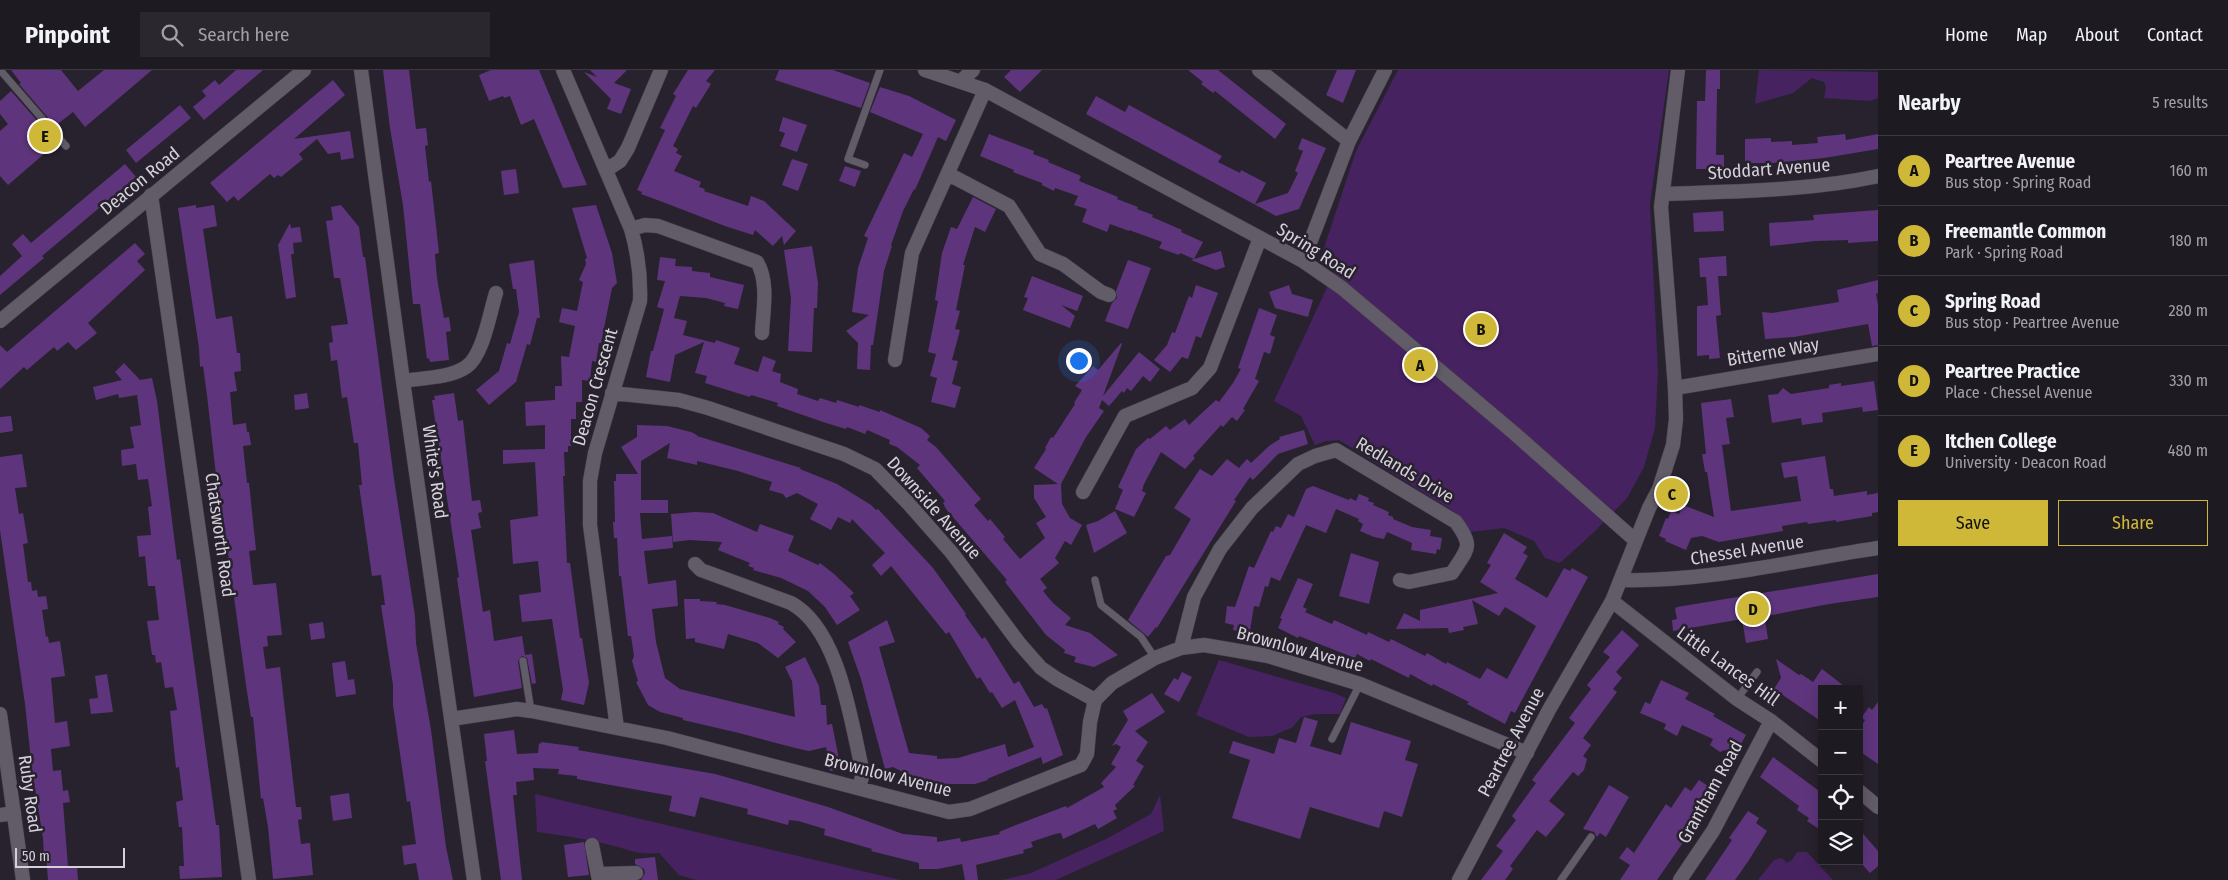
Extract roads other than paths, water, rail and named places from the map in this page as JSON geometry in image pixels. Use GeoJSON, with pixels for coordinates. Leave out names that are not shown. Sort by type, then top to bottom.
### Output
{"type":"FeatureCollection","features":[{"type":"Feature","properties":{"kind":"street","name":"Deacon Road"},"geometry":{"type":"LineString","coordinates":[[0,321],[304,70]]}},
{"type":"Feature","properties":{"kind":"street","name":"White's Road"},"geometry":{"type":"LineString","coordinates":[[361,70],[474,880]]}},
{"type":"Feature","properties":{"kind":"street","name":"Deacon Crescent"},"geometry":{"type":"LineString","coordinates":[[564,70],[631,229],[638,256],[640,301],[593,458],[589,507],[594,561],[617,728]]}},
{"type":"Feature","properties":{"kind":"street"},"geometry":{"type":"LineString","coordinates":[[606,170],[620,161],[628,148],[661,70]]}},
{"type":"Feature","properties":{"kind":"street","name":"Spring Road"},"geometry":{"type":"LineString","coordinates":[[925,70],[985,90],[1303,260],[1342,288],[1514,434],[1636,541]]}},
{"type":"Feature","properties":{"kind":"street"},"geometry":{"type":"LineString","coordinates":[[961,81],[973,70]]}},
{"type":"Feature","properties":{"kind":"street"},"geometry":{"type":"LineString","coordinates":[[1259,70],[1348,141]]}},
{"type":"Feature","properties":{"kind":"street"},"geometry":{"type":"LineString","coordinates":[[1303,260],[1348,141],[1385,70]]}},
{"type":"Feature","properties":{"kind":"street","name":"Peartree Avenue"},"geometry":{"type":"LineString","coordinates":[[1459,880],[1612,601],[1649,508],[1659,488],[1673,445],[1676,418],[1675,388],[1661,207],[1678,70]]}},
{"type":"Feature","properties":{"kind":"street"},"geometry":{"type":"LineString","coordinates":[[895,360],[912,253],[985,90]]}},
{"type":"Feature","properties":{"kind":"street"},"geometry":{"type":"LineString","coordinates":[[948,174],[1008,206],[1040,254],[1063,264],[1101,292],[1109,295]]}},
{"type":"Feature","properties":{"kind":"street","name":"Stoddart Avenue"},"geometry":{"type":"LineString","coordinates":[[1663,194],[1774,190],[1848,182],[1878,176]]}},
{"type":"Feature","properties":{"kind":"street","name":"Chatsworth Road"},"geometry":{"type":"LineString","coordinates":[[151,195],[249,880]]}},
{"type":"Feature","properties":{"kind":"street"},"geometry":{"type":"LineString","coordinates":[[631,229],[645,225],[658,226],[757,262],[762,270],[764,280],[762,333]]}},
{"type":"Feature","properties":{"kind":"street"},"geometry":{"type":"LineString","coordinates":[[1083,492],[1125,416],[1192,388],[1210,368],[1260,238]]}},
{"type":"Feature","properties":{"kind":"street"},"geometry":{"type":"LineString","coordinates":[[403,381],[448,374],[466,367],[478,351],[496,293]]}},
{"type":"Feature","properties":{"kind":"street","name":"Bitterne Way"},"geometry":{"type":"LineString","coordinates":[[1675,388],[1878,354]]}},
{"type":"Feature","properties":{"kind":"street","name":"Downside Avenue"},"geometry":{"type":"LineString","coordinates":[[612,393],[679,400],[708,408],[844,454],[875,469],[952,552],[1041,668],[1095,700]]}},
{"type":"Feature","properties":{"kind":"street","name":"Redlands Drive"},"geometry":{"type":"LineString","coordinates":[[1181,648],[1194,597],[1220,549],[1254,504],[1298,464],[1315,456],[1336,450],[1456,522],[1467,538],[1468,545],[1452,573],[1409,582],[1400,580]]}},
{"type":"Feature","properties":{"kind":"street","name":"Chessel Avenue"},"geometry":{"type":"LineString","coordinates":[[1621,580],[1651,581],[1692,578],[1878,548]]}},
{"type":"Feature","properties":{"kind":"street"},"geometry":{"type":"LineString","coordinates":[[695,564],[701,570],[791,603],[801,609],[816,626],[827,645],[842,686],[863,773],[859,788]]}},
{"type":"Feature","properties":{"kind":"street","name":"Little Lances Hill"},"geometry":{"type":"LineString","coordinates":[[1612,601],[1737,699],[1771,720],[1818,758]]}},
{"type":"Feature","properties":{"kind":"street","name":"Brownlow Avenue"},"geometry":{"type":"LineString","coordinates":[[452,719],[517,709],[531,711],[667,738],[949,812],[970,809],[1081,766],[1087,754],[1090,722],[1095,700],[1112,683],[1155,658],[1181,648],[1204,645],[1268,656],[1360,684],[1527,753]]}},
{"type":"Feature","properties":{"kind":"street","name":"Ruby Road"},"geometry":{"type":"LineString","coordinates":[[0,714],[7,814],[24,880]]}},
{"type":"Feature","properties":{"kind":"street","name":"Grantham Road"},"geometry":{"type":"LineString","coordinates":[[1680,880],[1713,831],[1771,720]]}},
{"type":"Feature","properties":{"kind":"street"},"geometry":{"type":"LineString","coordinates":[[1863,794],[1878,807]]}},
{"type":"Feature","properties":{"kind":"street"},"geometry":{"type":"LineString","coordinates":[[592,845],[599,877],[636,873]]}},
{"type":"Feature","properties":{"kind":"lane"},"geometry":{"type":"LineString","coordinates":[[0,70],[66,146]]}},
{"type":"Feature","properties":{"kind":"lane"},"geometry":{"type":"LineString","coordinates":[[865,165],[848,159],[880,70]]}},
{"type":"Feature","properties":{"kind":"lane"},"geometry":{"type":"LineString","coordinates":[[1095,580],[1102,605],[1141,637],[1155,658]]}},
{"type":"Feature","properties":{"kind":"lane"},"geometry":{"type":"LineString","coordinates":[[523,661],[531,711]]}},
{"type":"Feature","properties":{"kind":"lane"},"geometry":{"type":"LineString","coordinates":[[1737,699],[1757,672]]}},
{"type":"Feature","properties":{"kind":"lane"},"geometry":{"type":"LineString","coordinates":[[1332,739],[1360,684]]}},
{"type":"Feature","properties":{"kind":"lane"},"geometry":{"type":"LineString","coordinates":[[1561,880],[1591,837]]}},
{"type":"Feature","properties":{"kind":"place","name":"Itchen College"},"geometry":{"type":"Point","coordinates":[45,136]}},
{"type":"Feature","properties":{"kind":"place","name":"Freemantle Common"},"geometry":{"type":"Point","coordinates":[1481,329]}},
{"type":"Feature","properties":{"kind":"place","name":"Peartree Avenue"},"geometry":{"type":"Point","coordinates":[1420,365]}},
{"type":"Feature","properties":{"kind":"place","name":"Spring Road"},"geometry":{"type":"Point","coordinates":[1672,494]}},
{"type":"Feature","properties":{"kind":"place","name":"Peartree Practice"},"geometry":{"type":"Point","coordinates":[1753,609]}}]}
